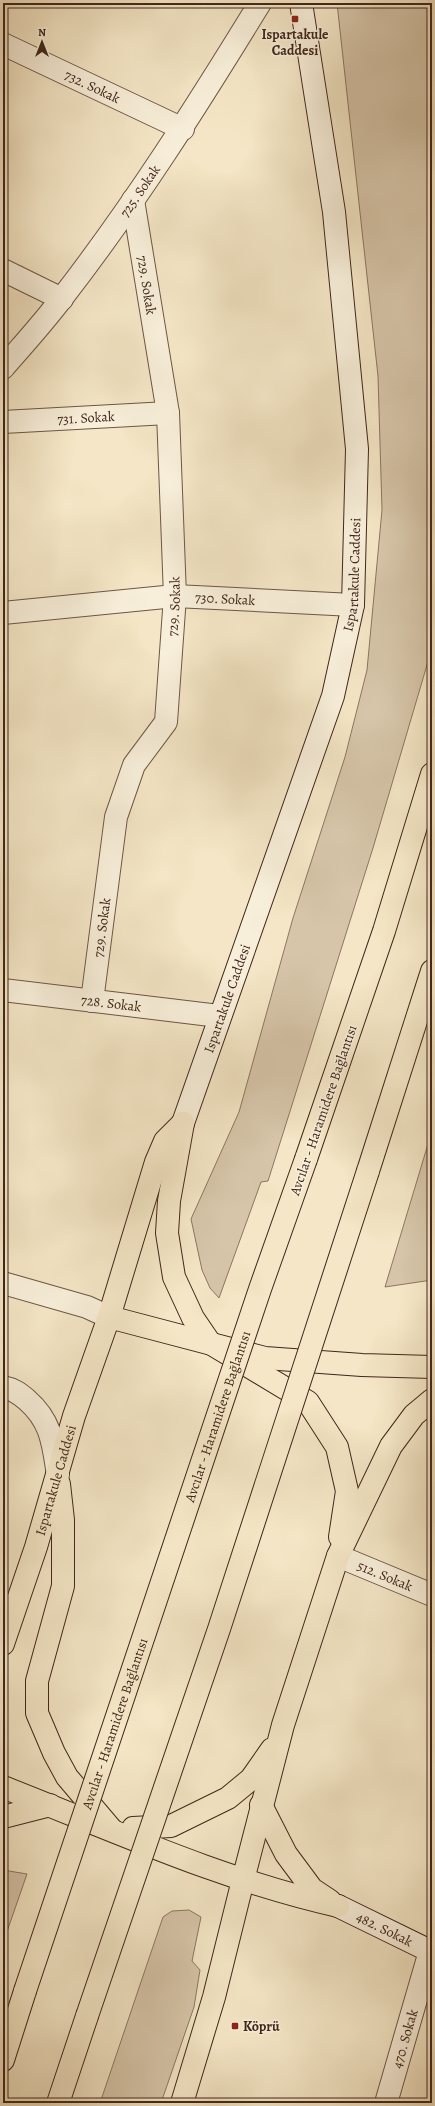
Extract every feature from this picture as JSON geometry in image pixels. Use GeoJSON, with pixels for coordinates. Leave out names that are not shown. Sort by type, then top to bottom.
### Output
{"type":"FeatureCollection","features":[{"type":"Feature","properties":{"kind":"main road","name":"Avcılar - Haramidere Bağlantısı"},"geometry":{"type":"LineString","coordinates":[[3,2060],[258,1297],[384,931],[432,774]]}},
{"type":"Feature","properties":{"kind":"main road"},"geometry":{"type":"LineString","coordinates":[[58,2103],[219,1629],[432,971]]}},
{"type":"Feature","properties":{"kind":"main road"},"geometry":{"type":"LineString","coordinates":[[183,1123],[169,1200],[167,1233],[174,1277],[193,1318],[210,1343],[308,1402],[337,1447],[347,1491],[338,1556]]}},
{"type":"Feature","properties":{"kind":"main road","name":"Ispartakule Caddesi"},"geometry":{"type":"LineString","coordinates":[[3,1644],[58,1475],[74,1416],[109,1317],[156,1162],[165,1141],[183,1123]]}},
{"type":"Feature","properties":{"kind":"main road"},"geometry":{"type":"LineString","coordinates":[[109,1317],[265,1358],[362,1365],[432,1367]]}},
{"type":"Feature","properties":{"kind":"main road"},"geometry":{"type":"LineString","coordinates":[[182,2103],[214,1997],[261,1805],[274,1764],[283,1725],[338,1556],[391,1446],[414,1415],[432,1400]]}},
{"type":"Feature","properties":{"kind":"main road"},"geometry":{"type":"LineString","coordinates":[[58,1475],[63,1520],[63,1586],[37,1681],[38,1713],[54,1753],[67,1777],[112,1830]]}},
{"type":"Feature","properties":{"kind":"main road"},"geometry":{"type":"LineString","coordinates":[[112,1830],[171,1826],[228,1798],[251,1779],[269,1754],[283,1725]]}},
{"type":"Feature","properties":{"kind":"main road"},"geometry":{"type":"LineString","coordinates":[[3,1787],[243,1880],[292,1896],[338,1906]]}},
{"type":"Feature","properties":{"kind":"main road"},"geometry":{"type":"LineString","coordinates":[[3,1817],[50,1805]]}},
{"type":"Feature","properties":{"kind":"main road"},"geometry":{"type":"LineString","coordinates":[[261,1805],[286,1854],[312,1889],[338,1906]]}},
{"type":"Feature","properties":{"kind":"street","name":"725. Sokak"},"geometry":{"type":"LineString","coordinates":[[3,368],[62,299],[183,129],[260,3]]}},
{"type":"Feature","properties":{"kind":"street","name":"Ispartakule Caddesi"},"geometry":{"type":"LineString","coordinates":[[183,1123],[219,1016],[275,863],[333,696],[353,605],[357,450],[334,212],[301,3]]}},
{"type":"Feature","properties":{"kind":"street","name":"732. Sokak"},"geometry":{"type":"LineString","coordinates":[[3,44],[183,129]]}},
{"type":"Feature","properties":{"kind":"street","name":"729. Sokak"},"geometry":{"type":"LineString","coordinates":[[92,1001],[116,817],[134,765],[166,722],[175,596],[168,413],[133,200]]}},
{"type":"Feature","properties":{"kind":"street"},"geometry":{"type":"LineString","coordinates":[[3,270],[62,299]]}},
{"type":"Feature","properties":{"kind":"street","name":"731. Sokak"},"geometry":{"type":"LineString","coordinates":[[3,422],[168,413]]}},
{"type":"Feature","properties":{"kind":"street","name":"730. Sokak"},"geometry":{"type":"LineString","coordinates":[[3,613],[175,596],[353,605]]}},
{"type":"Feature","properties":{"kind":"street","name":"728. Sokak"},"geometry":{"type":"LineString","coordinates":[[3,990],[219,1016]]}},
{"type":"Feature","properties":{"kind":"street"},"geometry":{"type":"LineString","coordinates":[[3,1283],[87,1307],[109,1317]]}},
{"type":"Feature","properties":{"kind":"street"},"geometry":{"type":"LineString","coordinates":[[3,1387],[14,1389],[33,1405],[46,1421],[53,1445],[58,1475]]}},
{"type":"Feature","properties":{"kind":"street","name":"512. Sokak"},"geometry":{"type":"LineString","coordinates":[[338,1556],[432,1595]]}},
{"type":"Feature","properties":{"kind":"street","name":"482. Sokak"},"geometry":{"type":"LineString","coordinates":[[338,1906],[431,1951]]}},
{"type":"Feature","properties":{"kind":"street","name":"470. Sokak"},"geometry":{"type":"LineString","coordinates":[[386,2103],[431,1951]]}},
{"type":"Feature","properties":{"kind":"shaded area"},"geometry":{"type":"Polygon","coordinates":[[[337,3],[432,3],[432,648],[373,848],[268,1181],[261,1182],[219,1298],[210,1288],[202,1270],[191,1219],[239,1112],[293,918],[345,757],[367,670],[382,510],[378,376],[337,3]]]}},
{"type":"Feature","properties":{"kind":"shaded area"},"geometry":{"type":"Polygon","coordinates":[[[432,1132],[432,1280],[385,1287],[431,1134],[432,1132]]]}},
{"type":"Feature","properties":{"kind":"shaded area"},"geometry":{"type":"Polygon","coordinates":[[[3,1870],[27,1874],[3,1943],[3,1870]]]}},
{"type":"Feature","properties":{"kind":"shaded area"},"geometry":{"type":"Polygon","coordinates":[[[189,1910],[201,1917],[192,1961],[200,1970],[194,2007],[161,2103],[100,2103],[163,1917],[172,1911],[189,1910]]]}},
{"type":"Feature","properties":{"kind":"place","name":"Ispartakule Caddesi"},"geometry":{"type":"Point","coordinates":[295,19]}},
{"type":"Feature","properties":{"kind":"place","name":"Köprü"},"geometry":{"type":"Point","coordinates":[235,2026]}}]}
